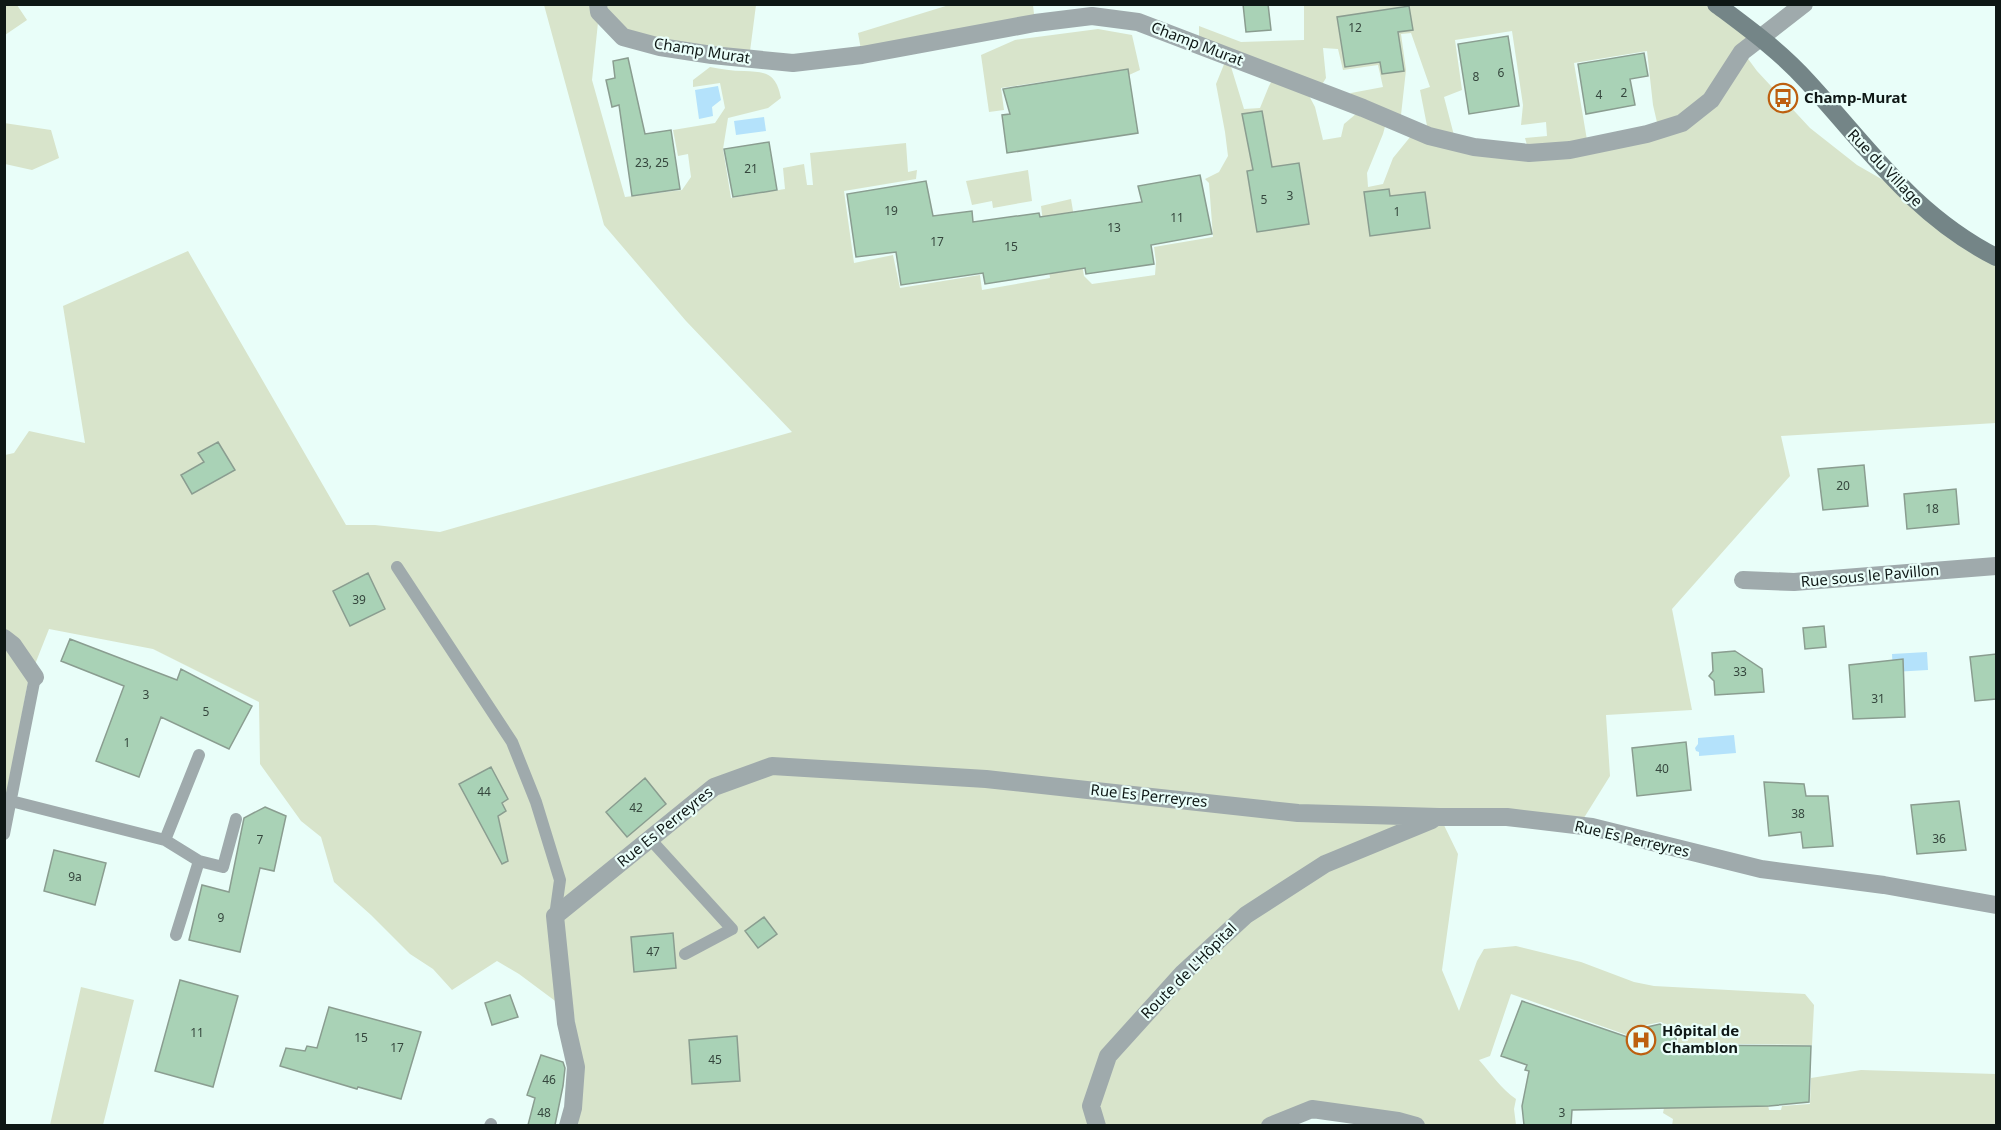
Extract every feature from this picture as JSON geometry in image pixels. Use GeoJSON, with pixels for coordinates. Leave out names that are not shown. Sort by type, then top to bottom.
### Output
{"type":"FeatureCollection","features":[{"type":"Feature","properties":{"kind":"street","name":"Champ Murat"},"geometry":{"type":"LineString","coordinates":[[598,4],[599,12],[623,37],[660,47],[792,63],[862,55],[1035,23],[1092,16],[1138,21],[1429,136],[1474,147],[1529,153],[1570,150],[1647,134],[1682,123],[1711,100],[1742,52],[1804,4]]}},
{"type":"Feature","properties":{"kind":"street","name":"Rue du Village"},"geometry":{"type":"LineString","coordinates":[[1716,4],[1761,37],[1806,80],[1886,172],[1928,212],[1960,236],[1996,257]]}},
{"type":"Feature","properties":{"kind":"street","name":"Rue sous le Pavillon"},"geometry":{"type":"LineString","coordinates":[[1743,580],[1794,582],[1996,566]]}},
{"type":"Feature","properties":{"kind":"street"},"geometry":{"type":"LineString","coordinates":[[4,638],[13,645],[35,677]]}},
{"type":"Feature","properties":{"kind":"street","name":"Rue Es Perreyres"},"geometry":{"type":"LineString","coordinates":[[555,916],[714,787],[772,766],[986,779],[1298,813],[1439,817],[1507,816],[1592,827],[1761,869],[1884,885],[1996,905]]}},
{"type":"Feature","properties":{"kind":"street","name":"Route de L'Hôpital"},"geometry":{"type":"LineString","coordinates":[[1097,1125],[1091,1106],[1108,1056],[1183,973],[1246,915],[1325,864],[1439,817]]}},
{"type":"Feature","properties":{"kind":"street"},"geometry":{"type":"LineString","coordinates":[[555,916],[566,1023],[576,1066],[573,1108],[568,1125]]}},
{"type":"Feature","properties":{"kind":"street"},"geometry":{"type":"LineString","coordinates":[[1270,1125],[1312,1109],[1416,1125]]}},
{"type":"Feature","properties":{"kind":"lane"},"geometry":{"type":"LineString","coordinates":[[397,567],[512,742],[536,802],[560,880],[555,916]]}},
{"type":"Feature","properties":{"kind":"lane"},"geometry":{"type":"LineString","coordinates":[[4,834],[35,677]]}},
{"type":"Feature","properties":{"kind":"lane"},"geometry":{"type":"LineString","coordinates":[[165,840],[199,755]]}},
{"type":"Feature","properties":{"kind":"lane"},"geometry":{"type":"LineString","coordinates":[[11,801],[165,840],[199,861],[224,867],[236,819]]}},
{"type":"Feature","properties":{"kind":"lane"},"geometry":{"type":"LineString","coordinates":[[650,839],[732,929],[684,954]]}},
{"type":"Feature","properties":{"kind":"lane"},"geometry":{"type":"LineString","coordinates":[[176,935],[199,861]]}},
{"type":"Feature","properties":{"kind":"green space"},"geometry":{"type":"Polygon","coordinates":[[[5,4],[17,5],[27,20],[5,35],[5,4]]]}},
{"type":"Feature","properties":{"kind":"green space"},"geometry":{"type":"Polygon","coordinates":[[[1304,4],[1716,5],[1761,37],[1743,52],[1757,71],[1810,128],[1857,165],[1911,196],[1996,257],[1996,423],[1781,436],[1790,476],[1672,609],[1692,710],[1606,715],[1610,776],[1582,821],[1441,819],[1458,854],[1442,970],[1459,1011],[1477,961],[1484,949],[1516,946],[1581,962],[1634,982],[1654,986],[1805,994],[1814,1005],[1812,1045],[1678,1043],[1679,1033],[1661,1022],[1641,1026],[1638,1039],[1511,994],[1490,1056],[1479,1060],[1501,1086],[1516,1099],[1514,1109],[1516,1125],[1421,1125],[1312,1107],[1264,1126],[578,1125],[581,1091],[574,1015],[519,974],[497,961],[452,990],[433,969],[410,954],[334,882],[321,837],[301,821],[260,764],[259,702],[153,649],[49,629],[28,682],[5,806],[5,455],[14,453],[29,431],[85,443],[63,306],[188,251],[346,525],[375,525],[440,532],[792,432],[686,321],[604,225],[544,5],[756,5],[749,59],[623,37],[599,13],[592,80],[625,197],[682,190],[691,177],[688,154],[678,156],[673,130],[715,123],[725,108],[720,83],[693,87],[693,80],[710,67],[764,73],[776,83],[781,98],[768,108],[728,118],[723,149],[731,198],[785,189],[783,168],[804,164],[807,185],[813,185],[810,153],[906,143],[908,172],[917,170],[916,179],[844,191],[854,263],[893,255],[900,288],[980,275],[982,290],[1050,278],[1041,206],[1071,199],[1084,276],[1092,284],[1155,275],[1154,247],[1213,237],[1209,183],[1205,179],[1219,172],[1228,156],[1216,84],[1227,57],[1199,46],[1199,26],[1241,42],[1304,40],[1304,4]],[[1512,31],[1455,40],[1462,90],[1444,97],[1456,143],[1529,152],[1525,138],[1547,136],[1546,122],[1521,125],[1523,105],[1512,31]],[[1411,33],[1401,34],[1406,70],[1400,124],[1387,119],[1367,173],[1368,187],[1383,184],[1393,158],[1415,131],[1429,136],[1420,90],[1430,87],[1411,33]],[[1323,48],[1326,78],[1318,91],[1304,86],[1315,107],[1323,140],[1341,137],[1344,124],[1363,108],[1344,101],[1351,93],[1383,87],[1378,65],[1343,70],[1338,49],[1323,48]],[[1647,51],[1574,63],[1588,146],[1659,131],[1653,105],[1647,51]],[[1228,57],[1244,109],[1260,108],[1275,75],[1228,57]]]}},
{"type":"Feature","properties":{"kind":"green space"},"geometry":{"type":"Polygon","coordinates":[[[949,5],[1033,5],[1035,23],[862,55],[858,33],[949,5]]]}},
{"type":"Feature","properties":{"kind":"green space"},"geometry":{"type":"Polygon","coordinates":[[[1098,29],[1132,35],[1140,70],[1129,75],[1128,69],[1001,88],[1004,110],[989,112],[981,55],[1015,40],[1098,29]]]}},
{"type":"Feature","properties":{"kind":"green space"},"geometry":{"type":"Polygon","coordinates":[[[4,123],[51,130],[59,158],[32,170],[5,164],[4,123]]]}},
{"type":"Feature","properties":{"kind":"green space"},"geometry":{"type":"Polygon","coordinates":[[[1028,170],[1032,201],[993,208],[992,201],[972,205],[966,181],[1028,170]]]}},
{"type":"Feature","properties":{"kind":"green space"},"geometry":{"type":"Polygon","coordinates":[[[81,987],[134,1000],[103,1125],[50,1125],[81,987]]]}},
{"type":"Feature","properties":{"kind":"green space"},"geometry":{"type":"Polygon","coordinates":[[[1861,1070],[1996,1074],[1996,1125],[1672,1126],[1673,1119],[1663,1113],[1664,1108],[1768,1105],[1769,1110],[1781,1110],[1782,1106],[1810,1104],[1811,1078],[1861,1070]]]}},
{"type":"Feature","properties":{"kind":"water"},"geometry":{"type":"Polygon","coordinates":[[[718,86],[721,100],[712,107],[713,116],[699,119],[695,90],[718,86]]]}},
{"type":"Feature","properties":{"kind":"water"},"geometry":{"type":"Polygon","coordinates":[[[764,117],[766,131],[736,135],[734,121],[764,117]]]}},
{"type":"Feature","properties":{"kind":"water"},"geometry":{"type":"Polygon","coordinates":[[[1927,652],[1928,670],[1893,672],[1892,654],[1927,652]]]}},
{"type":"Feature","properties":{"kind":"water"},"geometry":{"type":"Polygon","coordinates":[[[1734,735],[1736,753],[1699,756],[1699,752],[1696,751],[1698,738],[1734,735]]]}},
{"type":"Feature","properties":{"kind":"building"},"geometry":{"type":"Polygon","coordinates":[[[1243,4],[1268,4],[1271,30],[1246,32],[1243,4]]]}},
{"type":"Feature","properties":{"kind":"building"},"geometry":{"type":"Polygon","coordinates":[[[1409,6],[1413,30],[1398,32],[1404,71],[1382,74],[1380,62],[1345,67],[1337,17],[1409,6]]]}},
{"type":"Feature","properties":{"kind":"building"},"geometry":{"type":"Polygon","coordinates":[[[1508,36],[1519,106],[1469,114],[1458,44],[1508,36]]]}},
{"type":"Feature","properties":{"kind":"building"},"geometry":{"type":"Polygon","coordinates":[[[1644,53],[1648,76],[1630,79],[1635,105],[1586,114],[1578,64],[1644,53]]]}},
{"type":"Feature","properties":{"kind":"building"},"geometry":{"type":"Polygon","coordinates":[[[628,58],[645,134],[671,130],[680,189],[632,196],[619,105],[612,107],[606,80],[615,78],[613,61],[628,58]]]}},
{"type":"Feature","properties":{"kind":"building"},"geometry":{"type":"Polygon","coordinates":[[[1128,69],[1138,133],[1007,153],[1002,115],[1010,114],[1003,89],[1128,69]]]}},
{"type":"Feature","properties":{"kind":"building"},"geometry":{"type":"Polygon","coordinates":[[[1262,111],[1272,167],[1299,163],[1309,224],[1257,232],[1247,171],[1253,170],[1242,114],[1262,111]]]}},
{"type":"Feature","properties":{"kind":"building"},"geometry":{"type":"Polygon","coordinates":[[[769,142],[777,190],[733,197],[724,149],[769,142]]]}},
{"type":"Feature","properties":{"kind":"building"},"geometry":{"type":"Polygon","coordinates":[[[1200,175],[1212,234],[1151,245],[1154,264],[1086,274],[1085,268],[985,284],[983,273],[901,285],[896,252],[856,257],[847,194],[926,181],[933,216],[972,211],[973,222],[1039,213],[1040,217],[1142,202],[1138,186],[1200,175]]]}},
{"type":"Feature","properties":{"kind":"building"},"geometry":{"type":"Polygon","coordinates":[[[1389,189],[1390,196],[1425,192],[1430,228],[1370,236],[1364,192],[1389,189]]]}},
{"type":"Feature","properties":{"kind":"building"},"geometry":{"type":"Polygon","coordinates":[[[218,442],[235,470],[192,494],[181,475],[204,462],[198,453],[218,442]]]}},
{"type":"Feature","properties":{"kind":"building"},"geometry":{"type":"Polygon","coordinates":[[[1864,465],[1868,506],[1823,510],[1818,469],[1864,465]]]}},
{"type":"Feature","properties":{"kind":"building"},"geometry":{"type":"Polygon","coordinates":[[[1956,489],[1959,524],[1907,529],[1904,494],[1956,489]]]}},
{"type":"Feature","properties":{"kind":"building"},"geometry":{"type":"Polygon","coordinates":[[[368,573],[385,609],[350,626],[333,591],[368,573]]]}},
{"type":"Feature","properties":{"kind":"building"},"geometry":{"type":"Polygon","coordinates":[[[1824,626],[1826,647],[1805,649],[1803,628],[1824,626]]]}},
{"type":"Feature","properties":{"kind":"building"},"geometry":{"type":"Polygon","coordinates":[[[70,639],[177,680],[181,669],[252,706],[229,749],[161,717],[139,777],[96,761],[124,686],[61,661],[70,639]]]}},
{"type":"Feature","properties":{"kind":"building"},"geometry":{"type":"Polygon","coordinates":[[[1735,651],[1762,669],[1764,692],[1715,695],[1714,681],[1709,676],[1713,671],[1712,653],[1735,651]]]}},
{"type":"Feature","properties":{"kind":"building"},"geometry":{"type":"Polygon","coordinates":[[[1996,654],[1996,699],[1975,701],[1970,657],[1996,654]]]}},
{"type":"Feature","properties":{"kind":"building"},"geometry":{"type":"Polygon","coordinates":[[[1903,659],[1905,717],[1853,719],[1849,665],[1903,659]]]}},
{"type":"Feature","properties":{"kind":"building"},"geometry":{"type":"Polygon","coordinates":[[[1686,742],[1691,790],[1637,796],[1632,748],[1686,742]]]}},
{"type":"Feature","properties":{"kind":"building"},"geometry":{"type":"Polygon","coordinates":[[[491,767],[508,799],[502,803],[506,811],[498,816],[508,861],[502,864],[459,784],[491,767]]]}},
{"type":"Feature","properties":{"kind":"building"},"geometry":{"type":"Polygon","coordinates":[[[645,778],[666,804],[627,837],[606,812],[645,778]]]}},
{"type":"Feature","properties":{"kind":"building"},"geometry":{"type":"Polygon","coordinates":[[[1764,782],[1804,784],[1806,796],[1828,796],[1833,846],[1803,848],[1801,832],[1769,836],[1764,782]]]}},
{"type":"Feature","properties":{"kind":"building"},"geometry":{"type":"Polygon","coordinates":[[[1959,801],[1966,850],[1917,854],[1911,805],[1959,801]]]}},
{"type":"Feature","properties":{"kind":"building"},"geometry":{"type":"Polygon","coordinates":[[[265,807],[286,816],[274,871],[260,868],[240,952],[189,940],[202,885],[229,892],[244,818],[265,807]]]}},
{"type":"Feature","properties":{"kind":"building"},"geometry":{"type":"Polygon","coordinates":[[[54,850],[106,863],[95,905],[44,891],[54,850]]]}},
{"type":"Feature","properties":{"kind":"building"},"geometry":{"type":"Polygon","coordinates":[[[764,917],[777,934],[758,948],[745,931],[764,917]]]}},
{"type":"Feature","properties":{"kind":"building"},"geometry":{"type":"Polygon","coordinates":[[[673,933],[676,968],[634,972],[631,937],[673,933]]]}},
{"type":"Feature","properties":{"kind":"building"},"geometry":{"type":"Polygon","coordinates":[[[180,980],[238,996],[213,1087],[155,1071],[180,980]]]}},
{"type":"Feature","properties":{"kind":"building"},"geometry":{"type":"Polygon","coordinates":[[[510,995],[518,1017],[492,1025],[485,1003],[510,995]]]}},
{"type":"Feature","properties":{"kind":"building"},"geometry":{"type":"Polygon","coordinates":[[[1522,1001],[1639,1041],[1643,1028],[1660,1024],[1676,1034],[1676,1045],[1811,1046],[1809,1102],[1769,1106],[1572,1110],[1571,1125],[1524,1125],[1522,1106],[1529,1071],[1525,1070],[1527,1065],[1501,1056],[1522,1001]]]}},
{"type":"Feature","properties":{"kind":"building"},"geometry":{"type":"Polygon","coordinates":[[[329,1007],[421,1032],[401,1099],[358,1087],[357,1089],[280,1066],[286,1048],[305,1051],[307,1046],[317,1048],[329,1007]]]}},
{"type":"Feature","properties":{"kind":"building"},"geometry":{"type":"Polygon","coordinates":[[[737,1036],[740,1081],[692,1084],[689,1040],[737,1036]]]}},
{"type":"Feature","properties":{"kind":"building"},"geometry":{"type":"Polygon","coordinates":[[[541,1055],[563,1062],[565,1068],[555,1125],[528,1125],[535,1098],[527,1095],[541,1055]]]}},
{"type":"Feature","properties":{"kind":"place","name":"Champ-Murat"},"geometry":{"type":"Point","coordinates":[1783,98]}},
{"type":"Feature","properties":{"kind":"place","name":"Hôpital de Chamblon"},"geometry":{"type":"Point","coordinates":[1641,1040]}}]}
